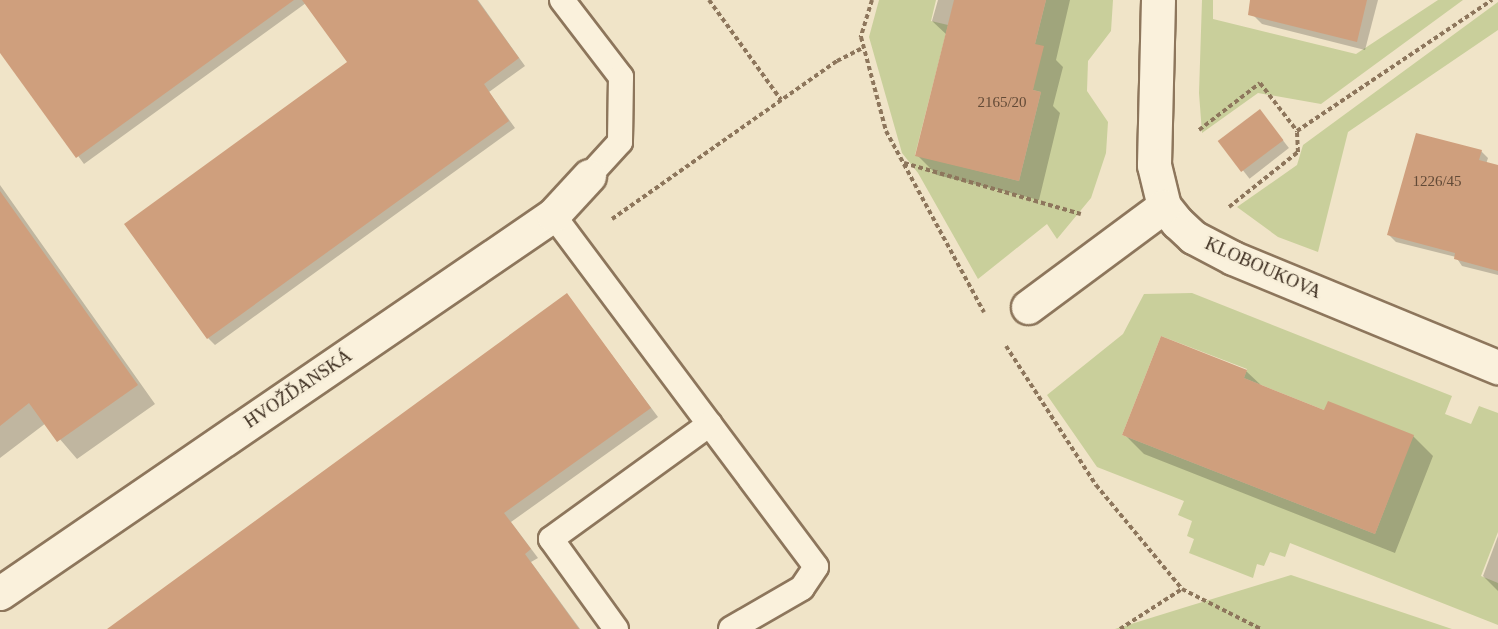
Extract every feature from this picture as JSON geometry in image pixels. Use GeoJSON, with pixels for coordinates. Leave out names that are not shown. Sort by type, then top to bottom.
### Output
{"type":"FeatureCollection","features":[{"type":"Feature","properties":{"kind":"street","name":"KLOBOUKOVA"},"geometry":{"type":"LineString","coordinates":[[1158,0],[1154,165],[1164,206],[1193,237],[1233,258],[1498,367]]}},
{"type":"Feature","properties":{"kind":"street","name":"HVOŽĎANSKÁ"},"geometry":{"type":"LineString","coordinates":[[0,593],[553,214],[589,176]]}},
{"type":"Feature","properties":{"kind":"street"},"geometry":{"type":"LineString","coordinates":[[1028,307],[1164,206]]}},
{"type":"Feature","properties":{"kind":"lane"},"geometry":{"type":"LineString","coordinates":[[562,0],[621,77],[620,142],[589,176]]}},
{"type":"Feature","properties":{"kind":"lane"},"geometry":{"type":"LineString","coordinates":[[553,214],[816,567],[802,588],[731,629]]}},
{"type":"Feature","properties":{"kind":"lane"},"geometry":{"type":"LineString","coordinates":[[616,629],[551,539],[710,424]]}},
{"type":"Feature","properties":{"kind":"path"},"geometry":{"type":"LineString","coordinates":[[709,0],[781,100]]}},
{"type":"Feature","properties":{"kind":"path"},"geometry":{"type":"LineString","coordinates":[[872,0],[861,37],[886,131],[972,294],[1096,485],[1182,589],[1261,629]]}},
{"type":"Feature","properties":{"kind":"path"},"geometry":{"type":"LineString","coordinates":[[1297,130],[1492,0]]}},
{"type":"Feature","properties":{"kind":"path"},"geometry":{"type":"LineString","coordinates":[[576,244],[781,100],[864,47]]}},
{"type":"Feature","properties":{"kind":"path"},"geometry":{"type":"LineString","coordinates":[[1154,165],[1260,83],[1297,130],[1298,152],[1193,237]]}},
{"type":"Feature","properties":{"kind":"path"},"geometry":{"type":"LineString","coordinates":[[903,162],[1077,214]]}},
{"type":"Feature","properties":{"kind":"path"},"geometry":{"type":"LineString","coordinates":[[996,330],[1028,307]]}},
{"type":"Feature","properties":{"kind":"path"},"geometry":{"type":"LineString","coordinates":[[1119,629],[1182,589]]}},
{"type":"Feature","properties":{"kind":"green space"},"geometry":{"type":"Polygon","coordinates":[[[879,0],[936,0],[931,21],[948,25],[915,155],[1019,181],[1041,92],[1033,90],[1035,44],[1046,0],[1113,0],[1111,31],[1088,61],[1087,91],[1108,122],[1106,153],[1091,198],[1057,239],[1047,224],[978,279],[918,173],[902,153],[869,37],[879,0]]]}},
{"type":"Feature","properties":{"kind":"green space"},"geometry":{"type":"Polygon","coordinates":[[[1202,0],[1213,0],[1213,19],[1356,54],[1438,0],[1463,0],[1321,104],[1258,93],[1202,133],[1199,93],[1202,0]]]}},
{"type":"Feature","properties":{"kind":"green space"},"geometry":{"type":"Polygon","coordinates":[[[1498,2],[1498,30],[1348,132],[1318,252],[1278,237],[1237,207],[1297,165],[1303,145],[1498,2]]]}},
{"type":"Feature","properties":{"kind":"green space"},"geometry":{"type":"Polygon","coordinates":[[[1192,293],[1452,396],[1445,414],[1471,424],[1479,406],[1498,413],[1498,532],[1481,576],[1498,583],[1498,625],[1290,543],[1285,557],[1270,552],[1264,566],[1257,564],[1253,578],[1189,553],[1194,539],[1187,536],[1192,521],[1178,515],[1184,501],[1097,467],[1047,395],[1123,334],[1144,294],[1192,293]],[[1161,336],[1122,435],[1375,534],[1413,435],[1324,410],[1244,378],[1247,369],[1161,336]]]}},
{"type":"Feature","properties":{"kind":"green space"},"geometry":{"type":"Polygon","coordinates":[[[1291,575],[1452,629],[1115,629],[1186,607],[1291,575]]]}},
{"type":"Feature","properties":{"kind":"building"},"geometry":{"type":"Polygon","coordinates":[[[0,0],[294,0],[76,158],[0,53],[0,0]]]}},
{"type":"Feature","properties":{"kind":"building"},"geometry":{"type":"Polygon","coordinates":[[[302,0],[477,0],[519,58],[484,84],[509,121],[207,339],[124,224],[347,62],[302,0]]]}},
{"type":"Feature","properties":{"kind":"building"},"geometry":{"type":"Polygon","coordinates":[[[954,0],[1046,0],[1035,44],[1044,46],[1033,90],[1041,92],[1019,181],[915,156],[954,0]]]}},
{"type":"Feature","properties":{"kind":"building"},"geometry":{"type":"Polygon","coordinates":[[[1250,0],[1367,0],[1357,42],[1248,15],[1250,0]]]}},
{"type":"Feature","properties":{"kind":"building"},"geometry":{"type":"Polygon","coordinates":[[[1260,109],[1283,140],[1241,172],[1218,141],[1260,109]]]}},
{"type":"Feature","properties":{"kind":"building"},"geometry":{"type":"Polygon","coordinates":[[[1416,133],[1482,150],[1479,160],[1498,165],[1498,271],[1454,259],[1455,253],[1387,235],[1416,133]]]}},
{"type":"Feature","properties":{"kind":"building"},"geometry":{"type":"Polygon","coordinates":[[[0,191],[138,385],[57,442],[29,403],[0,426],[0,191]]]}},
{"type":"Feature","properties":{"kind":"building"},"geometry":{"type":"Polygon","coordinates":[[[567,293],[651,408],[504,513],[531,549],[525,554],[579,629],[107,629],[567,293]]]}},
{"type":"Feature","properties":{"kind":"building"},"geometry":{"type":"Polygon","coordinates":[[[1161,336],[1247,370],[1244,378],[1324,410],[1328,401],[1414,435],[1375,534],[1122,435],[1161,336]]]}}]}
